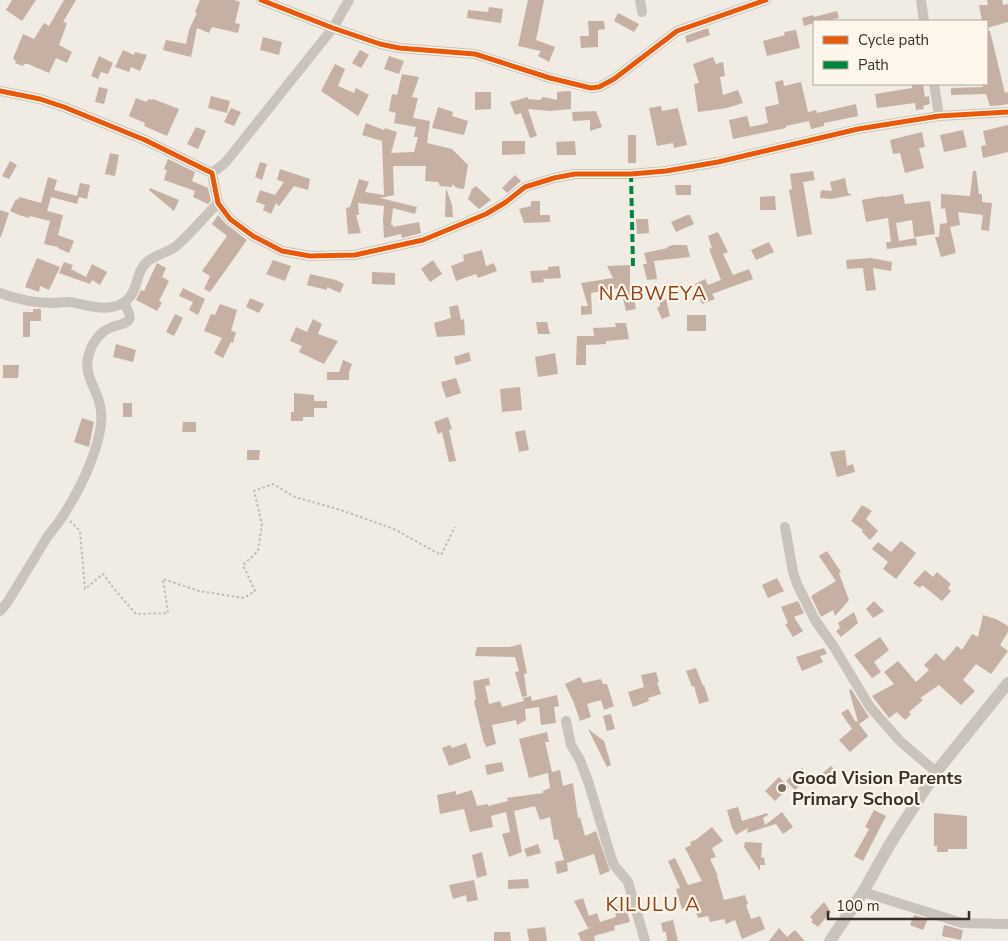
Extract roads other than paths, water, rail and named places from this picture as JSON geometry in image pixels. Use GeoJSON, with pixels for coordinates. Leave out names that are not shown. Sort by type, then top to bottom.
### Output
{"type":"FeatureCollection","features":[{"type":"Feature","properties":{"kind":"street"},"geometry":{"type":"LineString","coordinates":[[261,0],[380,44],[399,48],[475,54],[550,78],[591,88],[599,87],[614,79],[677,31],[766,0]]}},
{"type":"Feature","properties":{"kind":"street"},"geometry":{"type":"LineString","coordinates":[[212,174],[225,163],[333,28],[349,0]]}},
{"type":"Feature","properties":{"kind":"street"},"geometry":{"type":"LineString","coordinates":[[640,0],[642,12]]}},
{"type":"Feature","properties":{"kind":"street"},"geometry":{"type":"LineString","coordinates":[[921,0],[924,20]]}},
{"type":"Feature","properties":{"kind":"street"},"geometry":{"type":"LineString","coordinates":[[934,85],[939,116]]}},
{"type":"Feature","properties":{"kind":"street"},"geometry":{"type":"LineString","coordinates":[[0,91],[64,107],[145,140],[212,174]]}},
{"type":"Feature","properties":{"kind":"street"},"geometry":{"type":"LineString","coordinates":[[212,174],[218,203],[230,219],[253,236],[282,251],[310,256],[355,255],[423,240],[486,214],[506,202],[525,187],[554,178],[575,174],[631,174],[666,171],[718,162],[858,129],[939,116],[1008,112]]}},
{"type":"Feature","properties":{"kind":"street"},"geometry":{"type":"LineString","coordinates":[[0,293],[10,297],[37,302],[66,302],[90,308],[114,306],[123,303],[134,291],[142,268],[148,261],[176,246],[218,203]]}},
{"type":"Feature","properties":{"kind":"street"},"geometry":{"type":"LineString","coordinates":[[0,611],[7,603],[47,536],[64,514],[88,468],[100,431],[102,416],[99,401],[90,380],[87,366],[88,356],[92,344],[103,332],[128,322],[131,317],[130,312],[123,303]]}},
{"type":"Feature","properties":{"kind":"street"},"geometry":{"type":"LineString","coordinates":[[785,527],[797,584],[815,620],[834,647],[870,707],[900,742],[936,772]]}},
{"type":"Feature","properties":{"kind":"street"},"geometry":{"type":"LineString","coordinates":[[830,941],[863,892],[890,844],[936,772],[1008,683]]}},
{"type":"Feature","properties":{"kind":"street"},"geometry":{"type":"LineString","coordinates":[[566,721],[571,745],[580,760],[589,784],[614,865],[628,882],[645,941]]}},
{"type":"Feature","properties":{"kind":"street"},"geometry":{"type":"LineString","coordinates":[[863,892],[962,923],[1008,924]]}},
{"type":"Feature","properties":{"kind":"place","name":"Good Vision Parents Primary School"},"geometry":{"type":"Point","coordinates":[782,788]}},
{"type":"Feature","properties":{"kind":"district","name":"NABWEYA"},"geometry":{"type":"Point","coordinates":[653,293]}},
{"type":"Feature","properties":{"kind":"district","name":"KILULU A"},"geometry":{"type":"Point","coordinates":[653,904]}}]}
